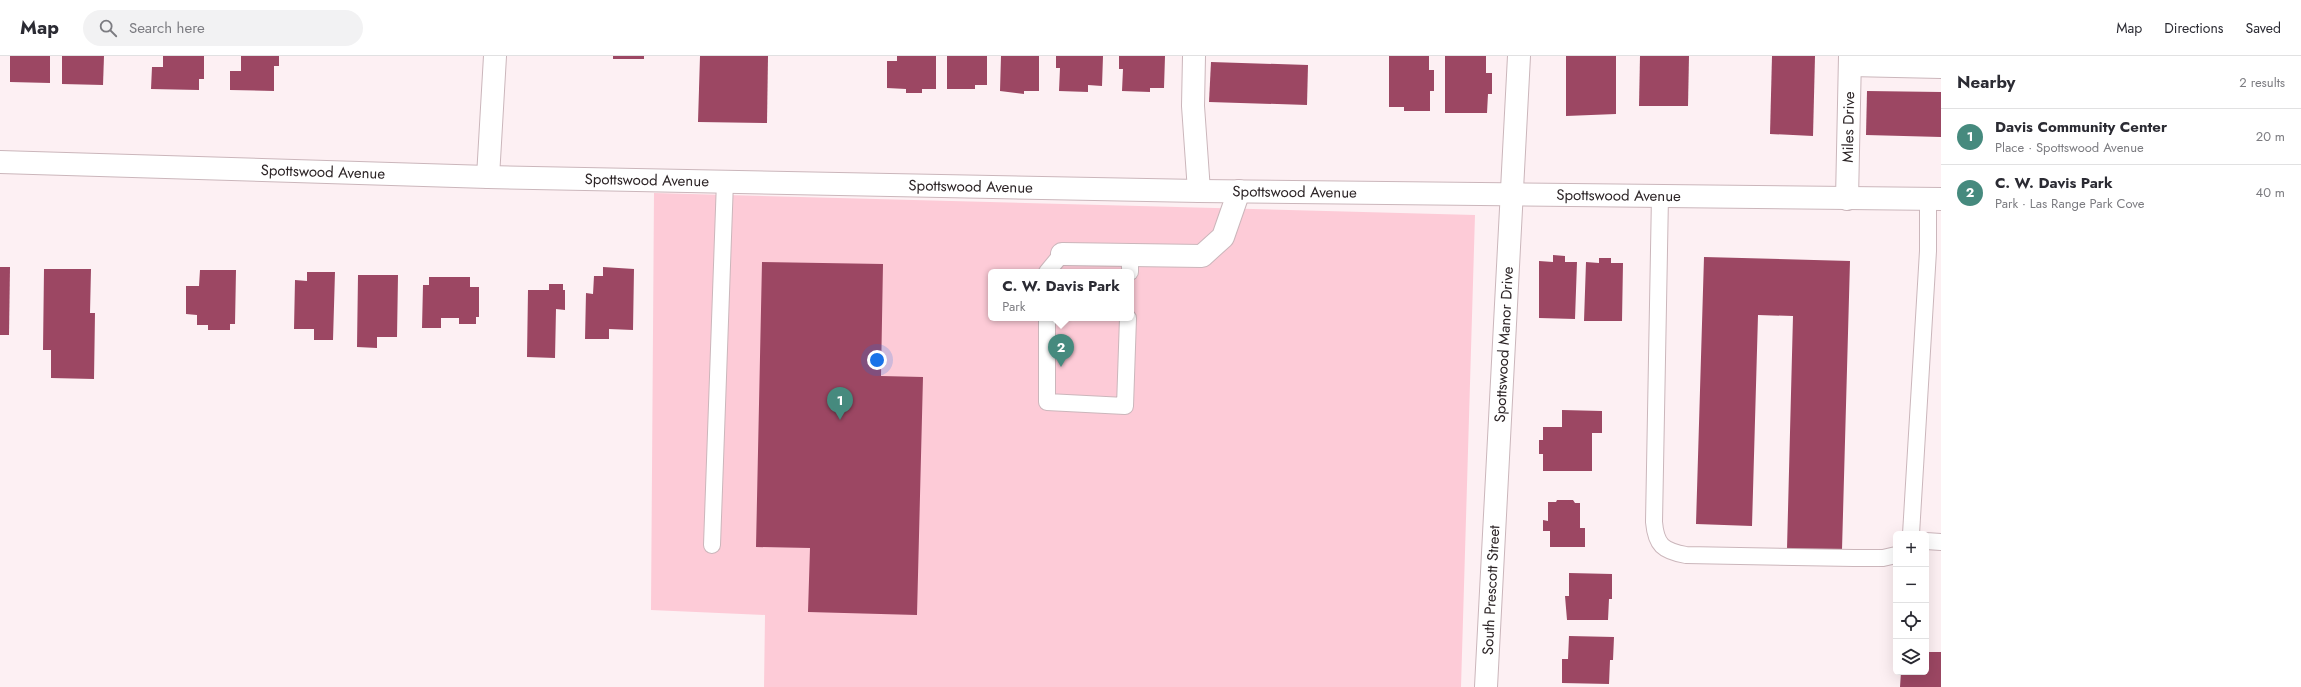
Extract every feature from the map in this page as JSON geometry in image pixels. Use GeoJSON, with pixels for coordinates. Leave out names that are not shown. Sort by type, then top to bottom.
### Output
{"type":"FeatureCollection","features":[{"type":"Feature","properties":{"kind":"street"},"geometry":{"type":"LineString","coordinates":[[488,176],[495,56]]}},
{"type":"Feature","properties":{"kind":"street"},"geometry":{"type":"LineString","coordinates":[[1194,56],[1193,106],[1199,191]]}},
{"type":"Feature","properties":{"kind":"street"},"geometry":{"type":"LineString","coordinates":[[1512,194],[1519,56]]}},
{"type":"Feature","properties":{"kind":"street"},"geometry":{"type":"LineString","coordinates":[[1850,60],[1941,67]]}},
{"type":"Feature","properties":{"kind":"street","name":"Miles Drive"},"geometry":{"type":"LineString","coordinates":[[1847,199],[1850,60]]}},
{"type":"Feature","properties":{"kind":"street","name":"Spottswood Avenue"},"geometry":{"type":"LineString","coordinates":[[0,162],[488,176],[1199,191],[1935,199]]}},
{"type":"Feature","properties":{"kind":"street"},"geometry":{"type":"LineString","coordinates":[[1062,254],[1130,264],[1202,256],[1223,237],[1239,191]]}},
{"type":"Feature","properties":{"kind":"street","name":"Spottswood Manor Drive"},"geometry":{"type":"LineString","coordinates":[[1497,494],[1512,194]]}},
{"type":"Feature","properties":{"kind":"street","name":"South Prescott Street"},"geometry":{"type":"LineString","coordinates":[[1486,687],[1497,494]]}},
{"type":"Feature","properties":{"kind":"lane"},"geometry":{"type":"LineString","coordinates":[[712,545],[725,181]]}},
{"type":"Feature","properties":{"kind":"lane"},"geometry":{"type":"LineString","coordinates":[[1660,196],[1654,522],[1659,544],[1673,551],[1686,554],[1854,558],[1883,558],[1893,556]]}},
{"type":"Feature","properties":{"kind":"lane"},"geometry":{"type":"LineString","coordinates":[[1911,531],[1928,251],[1935,199]]}},
{"type":"Feature","properties":{"kind":"lane"},"geometry":{"type":"LineString","coordinates":[[1050,269],[1062,254]]}},
{"type":"Feature","properties":{"kind":"lane"},"geometry":{"type":"LineString","coordinates":[[1047,321],[1047,402],[1125,406],[1128,321]]}},
{"type":"Feature","properties":{"kind":"lane"},"geometry":{"type":"LineString","coordinates":[[1929,541],[1941,542]]}},
{"type":"Feature","properties":{"kind":"shaded area"},"geometry":{"type":"Polygon","coordinates":[[[654,193],[1475,215],[1461,687],[764,687],[765,615],[651,610],[654,193]]]}},
{"type":"Feature","properties":{"kind":"building"},"geometry":{"type":"Polygon","coordinates":[[[10,56],[50,56],[50,83],[10,82],[10,56]]]}},
{"type":"Feature","properties":{"kind":"building"},"geometry":{"type":"Polygon","coordinates":[[[62,56],[104,56],[103,85],[62,84],[62,56]]]}},
{"type":"Feature","properties":{"kind":"building"},"geometry":{"type":"Polygon","coordinates":[[[163,56],[204,56],[204,79],[199,79],[199,90],[151,89],[152,67],[163,67],[163,56]]]}},
{"type":"Feature","properties":{"kind":"building"},"geometry":{"type":"Polygon","coordinates":[[[241,56],[279,56],[279,66],[274,66],[274,91],[230,90],[230,71],[241,71],[241,56]]]}},
{"type":"Feature","properties":{"kind":"building"},"geometry":{"type":"Polygon","coordinates":[[[613,56],[644,56],[644,59],[613,59],[613,56]]]}},
{"type":"Feature","properties":{"kind":"building"},"geometry":{"type":"Polygon","coordinates":[[[700,56],[768,56],[767,123],[698,122],[700,56]]]}},
{"type":"Feature","properties":{"kind":"building"},"geometry":{"type":"Polygon","coordinates":[[[897,56],[936,56],[936,89],[922,89],[922,93],[906,93],[906,89],[887,88],[887,61],[897,61],[897,56]]]}},
{"type":"Feature","properties":{"kind":"building"},"geometry":{"type":"Polygon","coordinates":[[[947,56],[987,56],[987,85],[975,85],[975,89],[947,89],[947,56]]]}},
{"type":"Feature","properties":{"kind":"building"},"geometry":{"type":"Polygon","coordinates":[[[1001,56],[1039,56],[1039,91],[1024,91],[1024,94],[1000,91],[1001,56]]]}},
{"type":"Feature","properties":{"kind":"building"},"geometry":{"type":"Polygon","coordinates":[[[1056,56],[1103,56],[1102,86],[1088,85],[1088,92],[1059,91],[1060,68],[1056,68],[1056,56]]]}},
{"type":"Feature","properties":{"kind":"building"},"geometry":{"type":"Polygon","coordinates":[[[1119,56],[1165,56],[1164,88],[1150,88],[1150,92],[1122,91],[1123,69],[1119,69],[1119,56]]]}},
{"type":"Feature","properties":{"kind":"building"},"geometry":{"type":"Polygon","coordinates":[[[1389,56],[1429,56],[1429,70],[1434,70],[1434,91],[1430,91],[1430,111],[1404,111],[1404,107],[1389,107],[1389,56]]]}},
{"type":"Feature","properties":{"kind":"building"},"geometry":{"type":"Polygon","coordinates":[[[1445,56],[1486,56],[1486,73],[1492,73],[1492,94],[1488,94],[1487,113],[1445,113],[1445,56]]]}},
{"type":"Feature","properties":{"kind":"building"},"geometry":{"type":"Polygon","coordinates":[[[1566,56],[1616,56],[1616,114],[1566,116],[1566,56]]]}},
{"type":"Feature","properties":{"kind":"building"},"geometry":{"type":"Polygon","coordinates":[[[1640,56],[1689,56],[1688,106],[1639,106],[1640,56]]]}},
{"type":"Feature","properties":{"kind":"building"},"geometry":{"type":"Polygon","coordinates":[[[1772,56],[1815,56],[1813,136],[1770,134],[1772,56]]]}},
{"type":"Feature","properties":{"kind":"building"},"geometry":{"type":"Polygon","coordinates":[[[1211,62],[1308,65],[1307,105],[1209,102],[1211,62]]]}},
{"type":"Feature","properties":{"kind":"building"},"geometry":{"type":"Polygon","coordinates":[[[1867,91],[1941,92],[1941,137],[1866,135],[1867,91]]]}},
{"type":"Feature","properties":{"kind":"building"},"geometry":{"type":"Polygon","coordinates":[[[1553,255],[1565,256],[1565,262],[1577,262],[1575,319],[1539,318],[1539,261],[1553,262],[1553,255]]]}},
{"type":"Feature","properties":{"kind":"building"},"geometry":{"type":"Polygon","coordinates":[[[1704,257],[1850,261],[1842,550],[1787,549],[1793,316],[1758,315],[1752,526],[1696,524],[1704,257]]]}},
{"type":"Feature","properties":{"kind":"building"},"geometry":{"type":"Polygon","coordinates":[[[1599,258],[1611,258],[1611,263],[1623,263],[1622,321],[1584,321],[1586,262],[1599,263],[1599,258]]]}},
{"type":"Feature","properties":{"kind":"building"},"geometry":{"type":"Polygon","coordinates":[[[762,262],[883,264],[881,376],[923,377],[917,615],[808,612],[810,548],[756,547],[762,262]]]}},
{"type":"Feature","properties":{"kind":"building"},"geometry":{"type":"Polygon","coordinates":[[[0,267],[10,267],[9,335],[0,335],[0,267]]]}},
{"type":"Feature","properties":{"kind":"building"},"geometry":{"type":"Polygon","coordinates":[[[603,267],[634,269],[633,330],[609,329],[609,339],[585,339],[586,293],[593,294],[594,276],[603,276],[603,267]]]}},
{"type":"Feature","properties":{"kind":"building"},"geometry":{"type":"Polygon","coordinates":[[[44,269],[91,269],[90,313],[95,313],[94,379],[51,378],[51,350],[43,350],[44,269]]]}},
{"type":"Feature","properties":{"kind":"building"},"geometry":{"type":"Polygon","coordinates":[[[200,270],[236,270],[235,324],[230,324],[230,330],[208,330],[208,325],[197,325],[197,315],[186,314],[186,286],[199,286],[200,270]]]}},
{"type":"Feature","properties":{"kind":"building"},"geometry":{"type":"Polygon","coordinates":[[[307,272],[335,272],[333,340],[314,340],[314,329],[294,329],[295,280],[307,281],[307,272]]]}},
{"type":"Feature","properties":{"kind":"building"},"geometry":{"type":"Polygon","coordinates":[[[358,275],[398,275],[397,337],[377,337],[377,348],[357,347],[358,275]]]}},
{"type":"Feature","properties":{"kind":"building"},"geometry":{"type":"Polygon","coordinates":[[[429,277],[470,277],[470,287],[479,287],[479,317],[476,317],[476,324],[459,324],[459,318],[441,318],[441,328],[422,328],[423,285],[429,285],[429,277]]]}},
{"type":"Feature","properties":{"kind":"building"},"geometry":{"type":"Polygon","coordinates":[[[549,284],[563,284],[563,290],[565,290],[565,310],[556,309],[555,358],[527,357],[528,290],[549,290],[549,284]]]}},
{"type":"Feature","properties":{"kind":"building"},"geometry":{"type":"Polygon","coordinates":[[[1562,410],[1602,411],[1602,433],[1592,433],[1592,471],[1543,471],[1543,454],[1539,454],[1539,440],[1543,440],[1543,427],[1562,427],[1562,410]]]}},
{"type":"Feature","properties":{"kind":"building"},"geometry":{"type":"Polygon","coordinates":[[[1557,500],[1573,500],[1575,503],[1580,503],[1580,528],[1585,528],[1585,547],[1550,547],[1550,531],[1543,531],[1543,520],[1548,521],[1548,502],[1556,502],[1557,500]]]}},
{"type":"Feature","properties":{"kind":"building"},"geometry":{"type":"Polygon","coordinates":[[[1569,573],[1612,574],[1612,599],[1609,599],[1608,620],[1567,620],[1565,596],[1569,596],[1569,573]]]}},
{"type":"Feature","properties":{"kind":"building"},"geometry":{"type":"Polygon","coordinates":[[[1569,636],[1614,637],[1613,660],[1610,660],[1609,684],[1562,683],[1562,659],[1568,659],[1569,636]]]}},
{"type":"Feature","properties":{"kind":"building"},"geometry":{"type":"Polygon","coordinates":[[[1929,652],[1941,652],[1941,687],[1900,687],[1901,675],[1929,675],[1929,652]]]}},
{"type":"Feature","properties":{"kind":"place","name":"C. W. Davis Park"},"geometry":{"type":"Point","coordinates":[1061,367]}},
{"type":"Feature","properties":{"kind":"place","name":"Davis Community Center"},"geometry":{"type":"Point","coordinates":[840,420]}}]}
